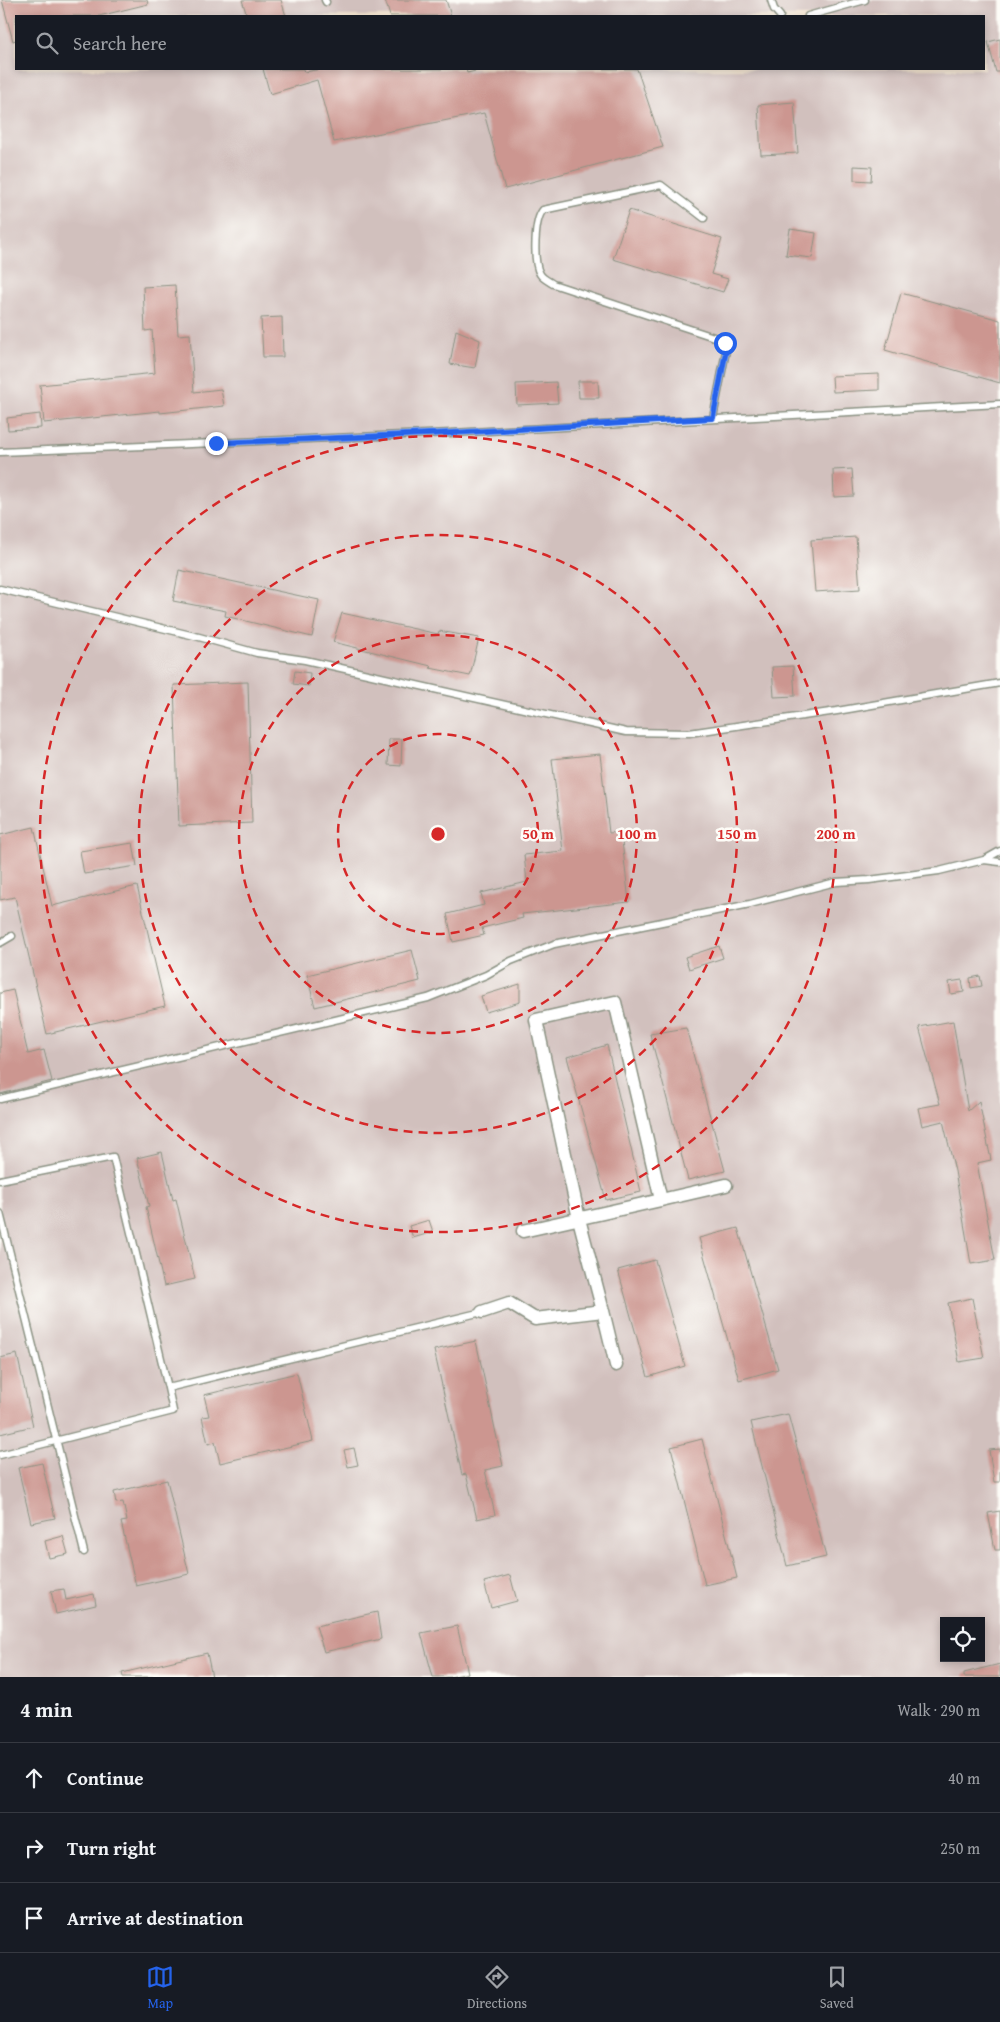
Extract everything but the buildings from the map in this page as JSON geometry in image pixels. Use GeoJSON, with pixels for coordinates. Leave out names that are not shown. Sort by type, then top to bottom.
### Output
{"type":"FeatureCollection","features":[{"type":"Feature","properties":{"kind":"street"},"geometry":{"type":"LineString","coordinates":[[616,1366],[579,1219],[536,1020],[614,1002],[661,1200]]}},
{"type":"Feature","properties":{"kind":"street"},"geometry":{"type":"LineString","coordinates":[[523,1231],[726,1184]]}},
{"type":"Feature","properties":{"kind":"street"},"geometry":{"type":"LineString","coordinates":[[482,1312],[509,1303],[535,1320],[603,1311]]}},
{"type":"Feature","properties":{"kind":"lane"},"geometry":{"type":"LineString","coordinates":[[771,0],[774,9],[779,15]]}},
{"type":"Feature","properties":{"kind":"lane"},"geometry":{"type":"LineString","coordinates":[[812,15],[865,0]]}},
{"type":"Feature","properties":{"kind":"lane"},"geometry":{"type":"LineString","coordinates":[[704,218],[661,185],[543,210],[537,222],[536,262],[540,274],[553,284],[720,338],[725,343],[726,351],[713,418]]}},
{"type":"Feature","properties":{"kind":"lane"},"geometry":{"type":"LineString","coordinates":[[0,452],[451,433],[1000,404]]}},
{"type":"Feature","properties":{"kind":"lane"},"geometry":{"type":"LineString","coordinates":[[0,589],[199,637],[256,653],[305,660],[626,732],[689,733],[837,711],[1000,683]]}},
{"type":"Feature","properties":{"kind":"lane"},"geometry":{"type":"LineString","coordinates":[[0,1099],[428,998],[486,975],[511,961],[554,944],[750,904],[836,882],[869,880],[939,870],[984,860],[1000,851]]}},
{"type":"Feature","properties":{"kind":"lane"},"geometry":{"type":"LineString","coordinates":[[984,860],[1000,862]]}},
{"type":"Feature","properties":{"kind":"lane"},"geometry":{"type":"LineString","coordinates":[[0,942],[12,936]]}},
{"type":"Feature","properties":{"kind":"lane"},"geometry":{"type":"LineString","coordinates":[[0,1180],[113,1156],[173,1411],[0,1455]]}},
{"type":"Feature","properties":{"kind":"lane"},"geometry":{"type":"LineString","coordinates":[[0,1213],[84,1552]]}},
{"type":"Feature","properties":{"kind":"lane"},"geometry":{"type":"LineString","coordinates":[[168,1388],[482,1312]]}},
{"type":"Feature","properties":{"kind":"shaded area"},"geometry":{"type":"Polygon","coordinates":[[[0,0],[1000,0],[1000,1677],[0,1677],[0,0]]]}},
{"type":"Feature","properties":{"kind":"route"},"geometry":{"type":"LineString","coordinates":[[216,443],[451,433],[713,418],[726,351],[725,343]]}}]}
